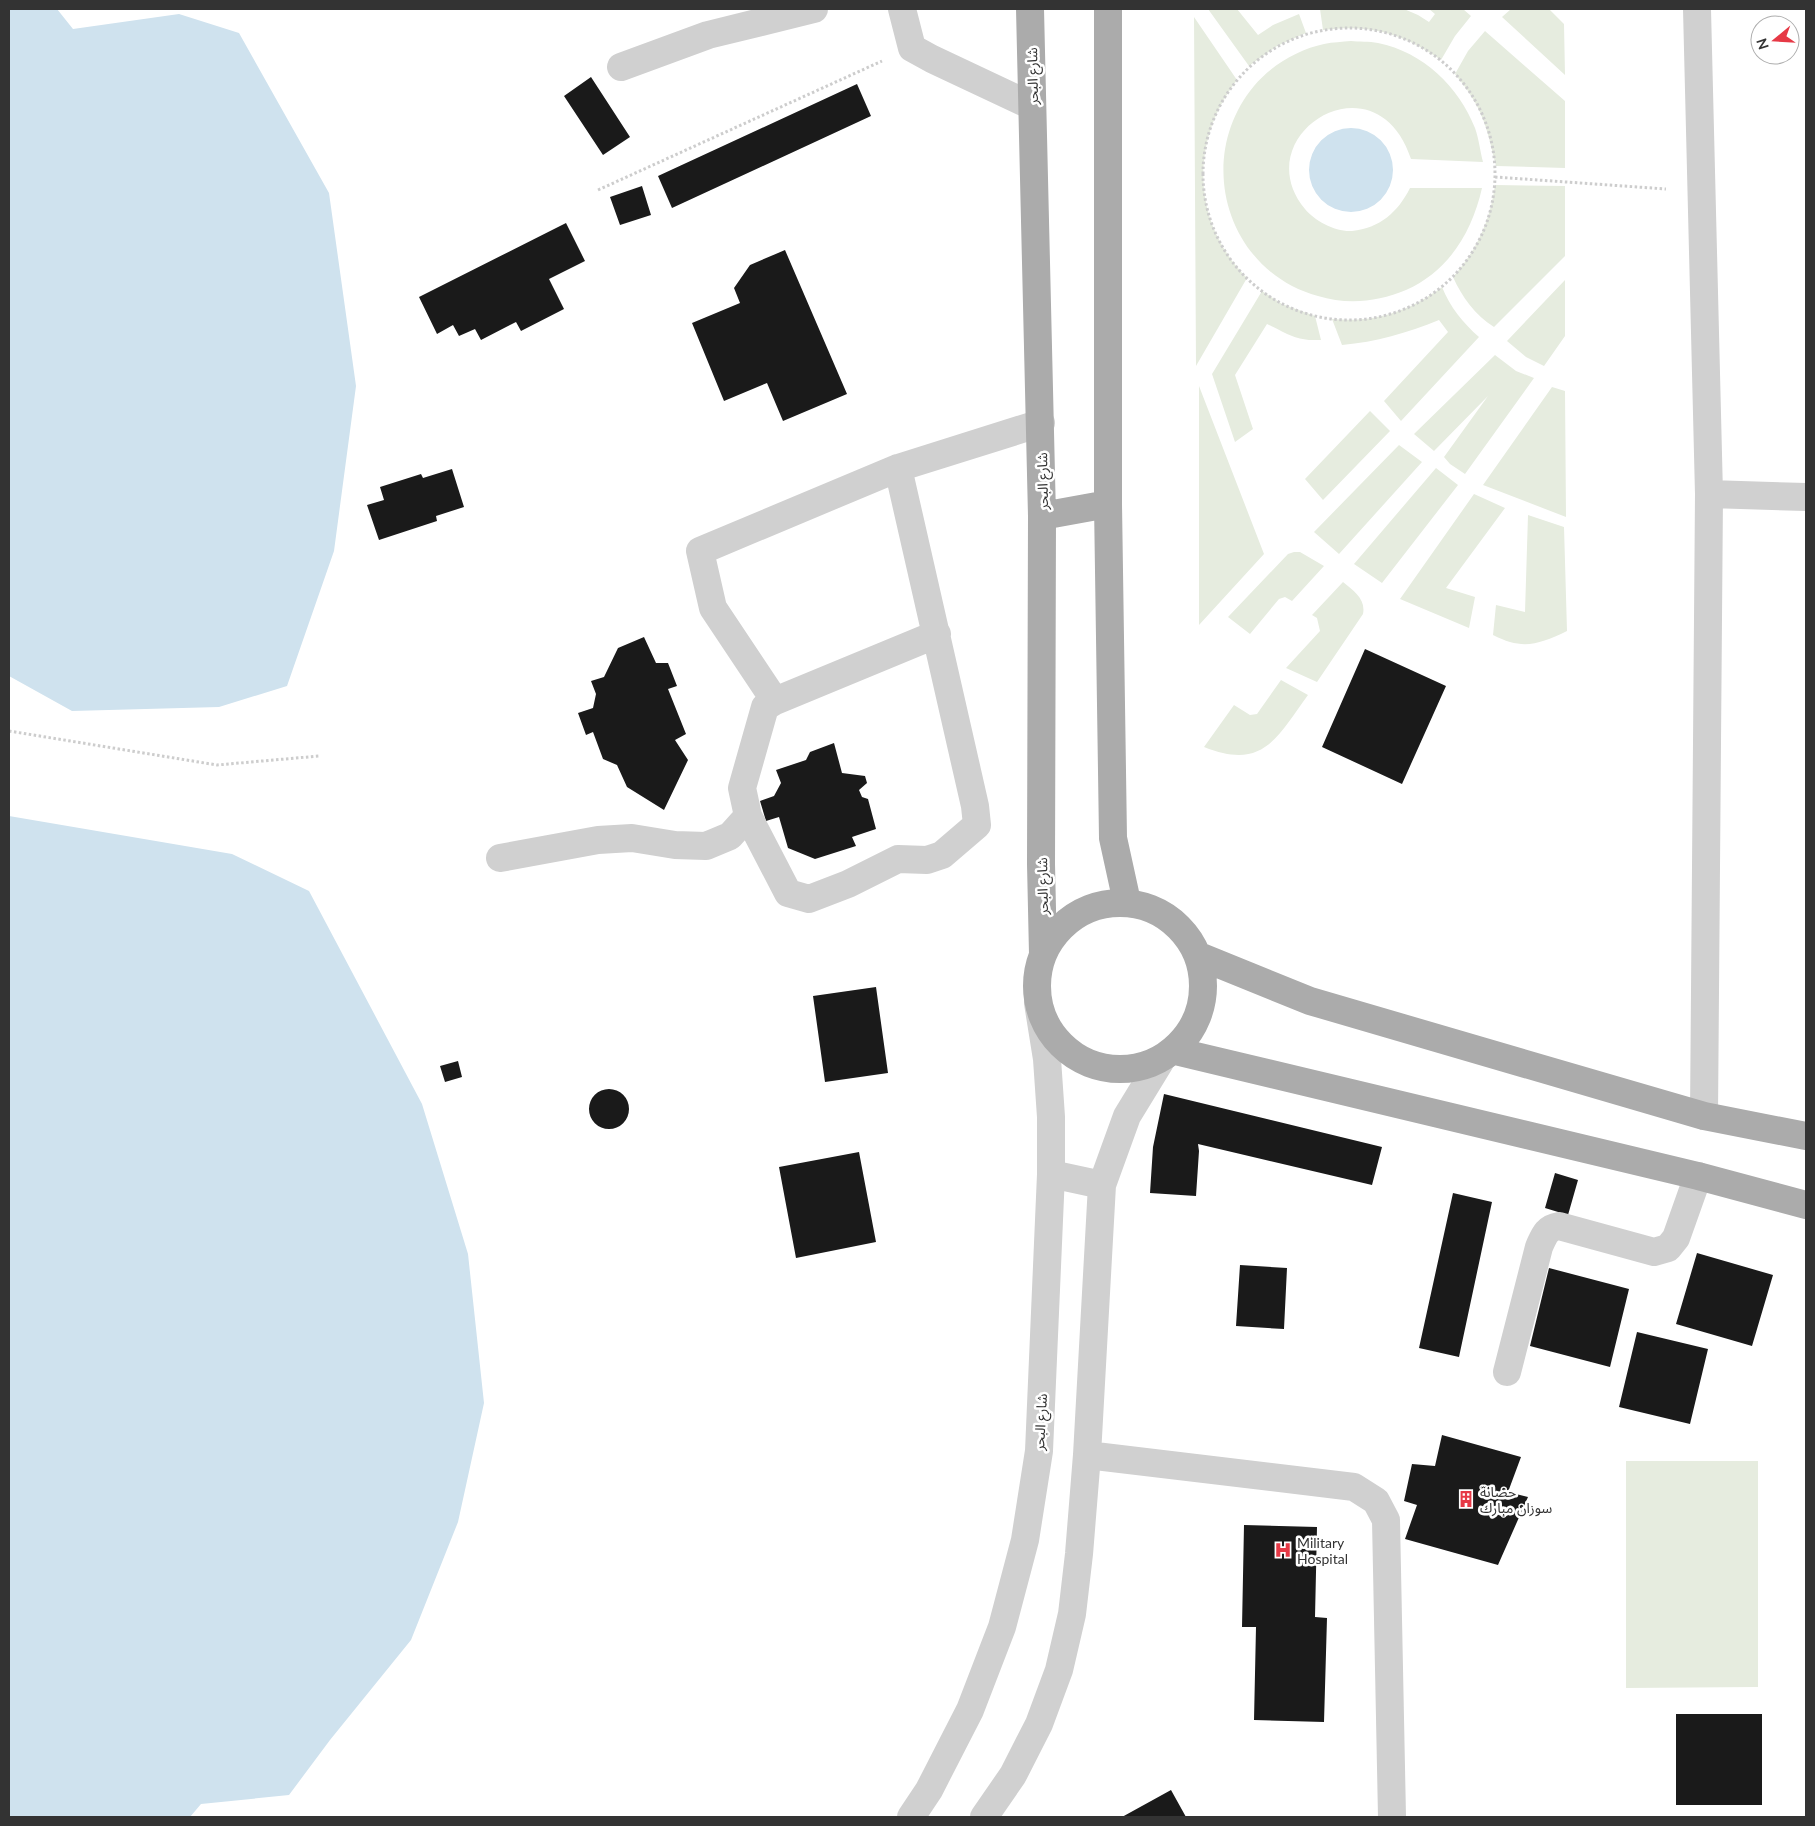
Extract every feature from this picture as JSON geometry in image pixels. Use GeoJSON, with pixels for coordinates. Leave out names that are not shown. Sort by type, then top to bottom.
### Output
{"type":"FeatureCollection","features":[{"type":"Feature","properties":{"kind":"main road","name":"شارع البحر"},"geometry":{"type":"LineString","coordinates":[[1030,9],[1041,423],[1041,864],[1043,954]]}},
{"type":"Feature","properties":{"kind":"main road"},"geometry":{"type":"LineString","coordinates":[[1108,9],[1108,504],[1113,838],[1127,902]]}},
{"type":"Feature","properties":{"kind":"main road"},"geometry":{"type":"LineString","coordinates":[[1042,516],[1108,504]]}},
{"type":"Feature","properties":{"kind":"main road"},"geometry":{"type":"LineString","coordinates":[[1167,1057],[1196,1024],[1204,990],[1200,956],[1183,930],[1157,910],[1127,902],[1092,907],[1063,925],[1043,954],[1036,978],[1038,1003],[1054,1038],[1084,1063],[1122,1071],[1167,1057],[1698,1176],[1806,1205]]}},
{"type":"Feature","properties":{"kind":"main road"},"geometry":{"type":"LineString","coordinates":[[1200,956],[1310,1001],[1704,1116],[1806,1136]]}},
{"type":"Feature","properties":{"kind":"street"},"geometry":{"type":"LineString","coordinates":[[621,67],[708,36],[814,9]]}},
{"type":"Feature","properties":{"kind":"street"},"geometry":{"type":"LineString","coordinates":[[902,9],[912,48],[1032,106]]}},
{"type":"Feature","properties":{"kind":"street"},"geometry":{"type":"LineString","coordinates":[[1697,9],[1710,494],[1704,1116]]}},
{"type":"Feature","properties":{"kind":"street"},"geometry":{"type":"LineString","coordinates":[[775,701],[713,608],[700,551],[898,468],[1041,423]]}},
{"type":"Feature","properties":{"kind":"street"},"geometry":{"type":"LineString","coordinates":[[898,468],[937,634],[975,806],[977,825],[942,855],[927,860],[898,859],[848,884],[808,899],[788,893],[748,816],[742,788],[765,707],[775,701],[937,634]]}},
{"type":"Feature","properties":{"kind":"street"},"geometry":{"type":"LineString","coordinates":[[1710,494],[1806,497]]}},
{"type":"Feature","properties":{"kind":"street"},"geometry":{"type":"LineString","coordinates":[[500,858],[598,840],[632,838],[675,845],[706,846],[730,836],[748,816]]}},
{"type":"Feature","properties":{"kind":"street","name":"شارع البحر"},"geometry":{"type":"LineString","coordinates":[[911,1817],[929,1790],[970,1710],[1002,1627],[1025,1540],[1039,1451],[1051,1174],[1051,1116],[1038,1003]]}},
{"type":"Feature","properties":{"kind":"street"},"geometry":{"type":"LineString","coordinates":[[984,1817],[1013,1775],[1039,1724],[1059,1670],[1072,1614],[1079,1554],[1087,1455],[1102,1186],[1127,1116],[1167,1057]]}},
{"type":"Feature","properties":{"kind":"street"},"geometry":{"type":"LineString","coordinates":[[1051,1174],[1102,1186]]}},
{"type":"Feature","properties":{"kind":"street"},"geometry":{"type":"LineString","coordinates":[[1507,1372],[1539,1247],[1546,1231],[1552,1227],[1559,1226],[1654,1252],[1668,1248],[1676,1238],[1698,1176]]}},
{"type":"Feature","properties":{"kind":"street"},"geometry":{"type":"LineString","coordinates":[[1087,1455],[1354,1488],[1376,1501],[1386,1520],[1392,1817]]}},
{"type":"Feature","properties":{"kind":"path"},"geometry":{"type":"LineString","coordinates":[[1361,28],[1396,35],[1412,42],[1441,60],[1455,74],[1471,94],[1484,118],[1496,166],[1495,177],[1493,198],[1483,231],[1470,255],[1453,277],[1424,300],[1405,309],[1375,318],[1343,320],[1315,316],[1282,304],[1262,291],[1241,272],[1221,244],[1211,220],[1204,194],[1204,159],[1206,141],[1218,108],[1237,80],[1256,61],[1277,46],[1309,32],[1326,29],[1361,28]]}},
{"type":"Feature","properties":{"kind":"path"},"geometry":{"type":"LineString","coordinates":[[598,190],[912,48]]}},
{"type":"Feature","properties":{"kind":"path"},"geometry":{"type":"LineString","coordinates":[[1495,177],[1702,191]]}},
{"type":"Feature","properties":{"kind":"path"},"geometry":{"type":"LineString","coordinates":[[9,731],[217,765],[319,756]]}},
{"type":"Feature","properties":{"kind":"shaded area"},"geometry":{"type":"Polygon","coordinates":[[[1208,9],[1237,9],[1258,35],[1273,25],[1299,14],[1306,33],[1277,46],[1249,66],[1208,9]]]}},
{"type":"Feature","properties":{"kind":"shaded area"},"geometry":{"type":"Polygon","coordinates":[[[1320,9],[1404,9],[1429,22],[1435,14],[1429,9],[1463,9],[1471,16],[1455,36],[1441,60],[1413,43],[1385,33],[1356,28],[1323,30],[1320,9]]]}},
{"type":"Feature","properties":{"kind":"shaded area"},"geometry":{"type":"Polygon","coordinates":[[[1511,9],[1549,9],[1564,24],[1565,75],[1502,17],[1511,9]]]}},
{"type":"Feature","properties":{"kind":"shaded area"},"geometry":{"type":"Polygon","coordinates":[[[1194,17],[1237,80],[1222,104],[1211,129],[1205,155],[1203,181],[1207,207],[1215,232],[1229,256],[1247,278],[1196,366],[1194,17]]]}},
{"type":"Feature","properties":{"kind":"shaded area"},"geometry":{"type":"Polygon","coordinates":[[[1485,31],[1565,101],[1565,168],[1496,166],[1478,107],[1455,74],[1468,51],[1485,31]]]}},
{"type":"Feature","properties":{"kind":"shaded area"},"geometry":{"type":"Polygon","coordinates":[[[1351,41],[1375,42],[1410,54],[1424,63],[1449,85],[1468,113],[1475,128],[1483,162],[1411,159],[1394,127],[1371,111],[1346,108],[1322,116],[1303,132],[1291,155],[1291,181],[1305,209],[1314,218],[1332,228],[1352,231],[1371,226],[1387,217],[1400,204],[1410,188],[1482,188],[1478,204],[1465,235],[1446,261],[1435,272],[1421,282],[1395,294],[1373,300],[1340,301],[1318,296],[1286,283],[1261,263],[1242,238],[1229,209],[1224,177],[1226,146],[1236,115],[1254,86],[1268,72],[1295,54],[1314,46],[1351,41]]]}},
{"type":"Feature","properties":{"kind":"shaded area"},"geometry":{"type":"Polygon","coordinates":[[[1495,185],[1565,186],[1565,256],[1494,327],[1470,305],[1453,277],[1476,246],[1490,211],[1495,185]]]}},
{"type":"Feature","properties":{"kind":"shaded area"},"geometry":{"type":"Polygon","coordinates":[[[1565,280],[1565,336],[1544,366],[1526,357],[1507,341],[1565,280]]]}},
{"type":"Feature","properties":{"kind":"shaded area"},"geometry":{"type":"Polygon","coordinates":[[[1442,287],[1458,314],[1479,337],[1401,421],[1384,401],[1448,332],[1439,320],[1391,336],[1367,342],[1342,345],[1332,319],[1362,319],[1390,314],[1417,303],[1442,287]]]}},
{"type":"Feature","properties":{"kind":"shaded area"},"geometry":{"type":"Polygon","coordinates":[[[1262,291],[1282,304],[1315,316],[1321,340],[1298,338],[1267,324],[1235,375],[1253,429],[1235,442],[1212,374],[1262,291]]]}},
{"type":"Feature","properties":{"kind":"shaded area"},"geometry":{"type":"Polygon","coordinates":[[[1495,355],[1516,371],[1534,378],[1465,474],[1450,464],[1444,457],[1488,396],[1434,451],[1414,434],[1495,355]]]}},
{"type":"Feature","properties":{"kind":"shaded area"},"geometry":{"type":"Polygon","coordinates":[[[1199,386],[1264,554],[1199,625],[1199,386]]]}},
{"type":"Feature","properties":{"kind":"shaded area"},"geometry":{"type":"Polygon","coordinates":[[[1552,387],[1565,391],[1566,517],[1483,485],[1552,387]]]}},
{"type":"Feature","properties":{"kind":"shaded area"},"geometry":{"type":"Polygon","coordinates":[[[1370,411],[1390,431],[1323,500],[1305,479],[1370,411]]]}},
{"type":"Feature","properties":{"kind":"shaded area"},"geometry":{"type":"Polygon","coordinates":[[[1399,445],[1422,462],[1339,554],[1314,532],[1399,445]]]}},
{"type":"Feature","properties":{"kind":"shaded area"},"geometry":{"type":"Polygon","coordinates":[[[1436,468],[1458,485],[1382,583],[1354,564],[1436,468]]]}},
{"type":"Feature","properties":{"kind":"shaded area"},"geometry":{"type":"Polygon","coordinates":[[[1474,494],[1505,508],[1446,588],[1475,597],[1469,628],[1400,599],[1474,494]]]}},
{"type":"Feature","properties":{"kind":"shaded area"},"geometry":{"type":"Polygon","coordinates":[[[1528,515],[1564,527],[1567,631],[1547,640],[1522,644],[1503,640],[1493,635],[1496,605],[1525,612],[1528,515]]]}},
{"type":"Feature","properties":{"kind":"shaded area"},"geometry":{"type":"Polygon","coordinates":[[[1300,552],[1324,566],[1292,601],[1285,597],[1279,599],[1250,634],[1228,617],[1288,554],[1300,552]]]}},
{"type":"Feature","properties":{"kind":"shaded area"},"geometry":{"type":"Polygon","coordinates":[[[1343,582],[1361,600],[1363,614],[1317,682],[1286,668],[1320,631],[1317,618],[1312,615],[1343,582]]]}},
{"type":"Feature","properties":{"kind":"shaded area"},"geometry":{"type":"Polygon","coordinates":[[[1281,680],[1308,695],[1287,724],[1267,746],[1255,752],[1241,755],[1224,753],[1204,747],[1234,705],[1250,715],[1257,714],[1281,680]]]}},
{"type":"Feature","properties":{"kind":"shaded area"},"geometry":{"type":"Polygon","coordinates":[[[1626,1461],[1758,1461],[1758,1687],[1626,1688],[1626,1461]]]}},
{"type":"Feature","properties":{"kind":"water"},"geometry":{"type":"Polygon","coordinates":[[[9,9],[57,9],[73,29],[179,14],[239,33],[329,193],[356,386],[334,551],[287,686],[219,707],[72,711],[9,676],[9,9]]]}},
{"type":"Feature","properties":{"kind":"water"},"geometry":{"type":"Polygon","coordinates":[[[1351,128],[1367,131],[1381,140],[1390,154],[1393,170],[1390,186],[1381,200],[1367,209],[1351,212],[1335,209],[1321,200],[1312,186],[1309,170],[1312,154],[1321,140],[1335,131],[1351,128]]]}},
{"type":"Feature","properties":{"kind":"water"},"geometry":{"type":"Polygon","coordinates":[[[9,816],[232,854],[309,891],[422,1104],[468,1254],[484,1403],[458,1522],[411,1640],[330,1740],[289,1795],[201,1804],[190,1817],[9,1817],[9,816]]]}},
{"type":"Feature","properties":{"kind":"building"},"geometry":{"type":"Polygon","coordinates":[[[591,77],[630,137],[603,155],[564,96],[591,77]]]}},
{"type":"Feature","properties":{"kind":"building"},"geometry":{"type":"Polygon","coordinates":[[[857,84],[871,116],[672,208],[658,176],[857,84]]]}},
{"type":"Feature","properties":{"kind":"building"},"geometry":{"type":"Polygon","coordinates":[[[642,186],[651,215],[620,225],[610,197],[642,186]]]}},
{"type":"Feature","properties":{"kind":"building"},"geometry":{"type":"Polygon","coordinates":[[[566,223],[585,261],[549,279],[564,309],[521,331],[516,322],[481,340],[475,329],[459,336],[453,325],[437,334],[419,297],[566,223]]]}},
{"type":"Feature","properties":{"kind":"building"},"geometry":{"type":"Polygon","coordinates":[[[785,250],[847,394],[783,421],[767,383],[724,401],[692,323],[740,303],[734,288],[750,265],[785,250]]]}},
{"type":"Feature","properties":{"kind":"building"},"geometry":{"type":"Polygon","coordinates":[[[452,469],[464,507],[436,516],[437,521],[379,540],[367,505],[384,500],[380,487],[421,474],[423,478],[452,469]]]}},
{"type":"Feature","properties":{"kind":"building"},"geometry":{"type":"Polygon","coordinates":[[[644,637],[656,663],[668,663],[677,686],[668,689],[686,734],[675,740],[688,760],[664,810],[627,787],[617,765],[603,759],[593,732],[586,735],[578,713],[593,708],[596,694],[591,681],[604,677],[618,648],[644,637]]]}},
{"type":"Feature","properties":{"kind":"building"},"geometry":{"type":"Polygon","coordinates":[[[1365,649],[1446,686],[1402,784],[1322,747],[1365,649]]]}},
{"type":"Feature","properties":{"kind":"building"},"geometry":{"type":"Polygon","coordinates":[[[834,743],[842,773],[865,776],[867,783],[859,790],[862,797],[868,799],[876,829],[852,837],[856,846],[815,859],[788,848],[779,817],[766,821],[760,801],[774,796],[781,783],[776,770],[806,760],[810,752],[834,743]]]}},
{"type":"Feature","properties":{"kind":"building"},"geometry":{"type":"Polygon","coordinates":[[[876,987],[888,1073],[825,1082],[813,996],[876,987]]]}},
{"type":"Feature","properties":{"kind":"building"},"geometry":{"type":"Polygon","coordinates":[[[458,1061],[462,1077],[445,1082],[440,1066],[458,1061]]]}},
{"type":"Feature","properties":{"kind":"building"},"geometry":{"type":"Polygon","coordinates":[[[613,1089],[620,1092],[626,1098],[629,1109],[628,1117],[620,1126],[613,1129],[605,1129],[598,1126],[590,1117],[589,1105],[592,1098],[601,1090],[613,1089]]]}},
{"type":"Feature","properties":{"kind":"building"},"geometry":{"type":"Polygon","coordinates":[[[1164,1094],[1382,1147],[1372,1185],[1198,1144],[1196,1196],[1150,1193],[1153,1147],[1164,1094]]]}},
{"type":"Feature","properties":{"kind":"building"},"geometry":{"type":"Polygon","coordinates":[[[859,1152],[876,1242],[796,1258],[779,1167],[859,1152]]]}},
{"type":"Feature","properties":{"kind":"building"},"geometry":{"type":"Polygon","coordinates":[[[1555,1173],[1578,1180],[1568,1215],[1545,1208],[1555,1173]]]}},
{"type":"Feature","properties":{"kind":"building"},"geometry":{"type":"Polygon","coordinates":[[[1453,1193],[1492,1202],[1459,1357],[1419,1348],[1453,1193]]]}},
{"type":"Feature","properties":{"kind":"building"},"geometry":{"type":"Polygon","coordinates":[[[1697,1253],[1773,1275],[1752,1346],[1676,1324],[1697,1253]]]}},
{"type":"Feature","properties":{"kind":"building"},"geometry":{"type":"Polygon","coordinates":[[[1240,1265],[1287,1268],[1284,1329],[1236,1326],[1240,1265]]]}},
{"type":"Feature","properties":{"kind":"building"},"geometry":{"type":"Polygon","coordinates":[[[1549,1268],[1629,1289],[1610,1367],[1530,1346],[1549,1268]]]}},
{"type":"Feature","properties":{"kind":"building"},"geometry":{"type":"Polygon","coordinates":[[[1637,1332],[1708,1349],[1690,1424],[1619,1407],[1637,1332]]]}},
{"type":"Feature","properties":{"kind":"building","name":"حضانة سوزان مبارك"},"geometry":{"type":"Polygon","coordinates":[[[1442,1435],[1521,1457],[1508,1492],[1528,1497],[1498,1565],[1405,1539],[1417,1505],[1404,1501],[1412,1464],[1435,1466],[1442,1435]]]}},
{"type":"Feature","properties":{"kind":"building"},"geometry":{"type":"Polygon","coordinates":[[[1244,1525],[1317,1527],[1315,1617],[1327,1618],[1324,1722],[1254,1720],[1256,1627],[1242,1627],[1244,1525]]]}},
{"type":"Feature","properties":{"kind":"building"},"geometry":{"type":"Polygon","coordinates":[[[1676,1714],[1762,1714],[1762,1805],[1676,1805],[1676,1714]]]}},
{"type":"Feature","properties":{"kind":"building"},"geometry":{"type":"Polygon","coordinates":[[[1171,1790],[1186,1817],[1122,1817],[1171,1790]]]}},
{"type":"Feature","properties":{"kind":"place","name":"حضانة سوزان مبارك"},"geometry":{"type":"Point","coordinates":[1466,1499]}},
{"type":"Feature","properties":{"kind":"place","name":"Military Hospital"},"geometry":{"type":"Point","coordinates":[1283,1550]}}]}
